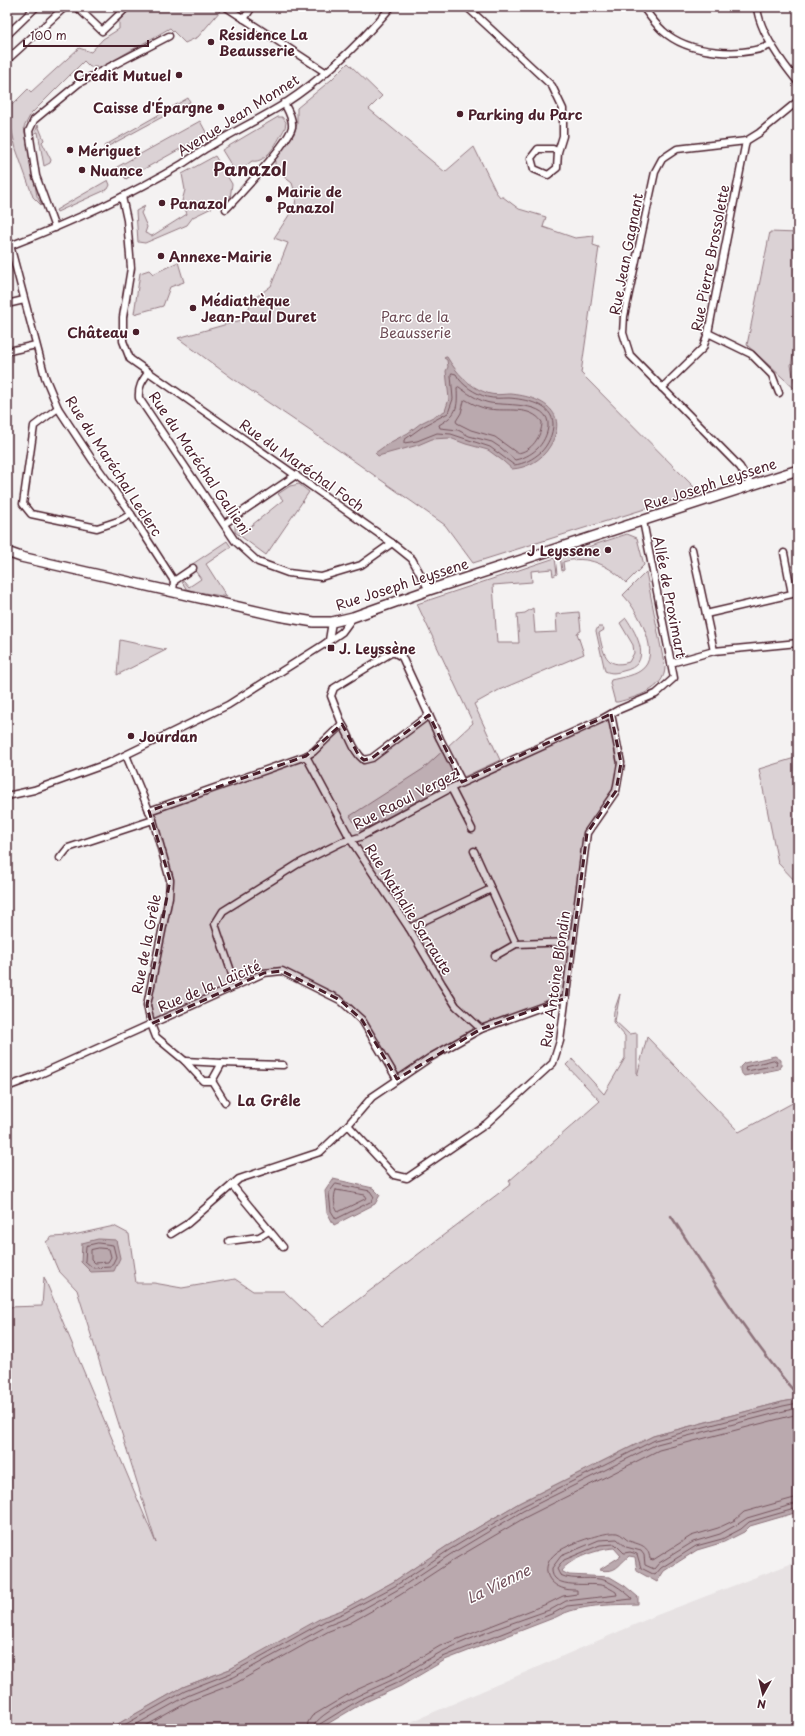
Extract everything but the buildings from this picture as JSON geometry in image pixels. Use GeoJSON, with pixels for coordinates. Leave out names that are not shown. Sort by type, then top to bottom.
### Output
{"type":"FeatureCollection","features":[{"type":"Feature","properties":{"kind":"street"},"geometry":{"type":"LineString","coordinates":[[7,35],[36,7]]}},
{"type":"Feature","properties":{"kind":"street"},"geometry":{"type":"LineString","coordinates":[[7,60],[65,7]]}},
{"type":"Feature","properties":{"kind":"street"},"geometry":{"type":"LineString","coordinates":[[77,7],[102,31],[127,7]]}},
{"type":"Feature","properties":{"kind":"street"},"geometry":{"type":"LineString","coordinates":[[226,7],[324,72]]}},
{"type":"Feature","properties":{"kind":"street"},"geometry":{"type":"LineString","coordinates":[[244,19],[252,7]]}},
{"type":"Feature","properties":{"kind":"street","name":"Avenue Jean Monnet"},"geometry":{"type":"LineString","coordinates":[[9,246],[55,228],[122,196],[183,164],[204,149],[284,104],[364,38],[392,7]]}},
{"type":"Feature","properties":{"kind":"street"},"geometry":{"type":"LineString","coordinates":[[467,7],[552,86],[563,108],[563,136],[558,152],[557,168],[548,175],[534,169],[531,158],[538,149],[553,149],[558,152]]}},
{"type":"Feature","properties":{"kind":"street"},"geometry":{"type":"LineString","coordinates":[[643,7],[663,31],[694,49],[713,52],[731,52],[758,50],[771,44]]}},
{"type":"Feature","properties":{"kind":"street"},"geometry":{"type":"LineString","coordinates":[[757,7],[771,44],[785,66],[798,82]]}},
{"type":"Feature","properties":{"kind":"street"},"geometry":{"type":"LineString","coordinates":[[55,228],[36,176],[29,131],[34,120],[79,83],[170,36]]}},
{"type":"Feature","properties":{"kind":"street","name":"Rue Jean Gagnant"},"geometry":{"type":"LineString","coordinates":[[751,485],[740,467],[630,355],[623,333],[624,316],[655,172],[662,159],[676,149],[746,141],[759,133],[798,101]]}},
{"type":"Feature","properties":{"kind":"street"},"geometry":{"type":"LineString","coordinates":[[226,209],[263,169],[289,134],[292,127],[291,117],[284,104]]}},
{"type":"Feature","properties":{"kind":"street","name":"Rue Pierre Brossolette"},"geometry":{"type":"LineString","coordinates":[[662,388],[702,348],[708,333],[746,141]]}},
{"type":"Feature","properties":{"kind":"street","name":"Rue du Maréchal Foch"},"geometry":{"type":"LineString","coordinates":[[122,196],[128,220],[131,268],[123,317],[123,341],[130,359],[392,542],[412,559],[430,590]]}},
{"type":"Feature","properties":{"kind":"street","name":"Rue du Maréchal Leclerc"},"geometry":{"type":"LineString","coordinates":[[9,246],[45,377],[58,408],[93,462],[131,514],[174,581]]}},
{"type":"Feature","properties":{"kind":"street"},"geometry":{"type":"LineString","coordinates":[[7,304],[24,300]]}},
{"type":"Feature","properties":{"kind":"street"},"geometry":{"type":"LineString","coordinates":[[708,333],[751,354],[772,375],[779,393]]}},
{"type":"Feature","properties":{"kind":"street"},"geometry":{"type":"LineString","coordinates":[[9,351],[36,345]]}},
{"type":"Feature","properties":{"kind":"street","name":"Rue du Maréchal Gallieni"},"geometry":{"type":"LineString","coordinates":[[148,373],[141,382],[138,390],[139,398],[235,541],[258,562],[288,573],[321,577],[360,565],[392,542]]}},
{"type":"Feature","properties":{"kind":"street"},"geometry":{"type":"LineString","coordinates":[[58,408],[34,426],[23,504],[31,514],[97,528],[121,520],[131,514]]}},
{"type":"Feature","properties":{"kind":"street","name":"Rue Joseph Leyssene"},"geometry":{"type":"LineString","coordinates":[[7,552],[21,557],[278,616],[314,622],[332,622],[353,617],[430,590],[798,470]]}},
{"type":"Feature","properties":{"kind":"street"},"geometry":{"type":"LineString","coordinates":[[224,524],[296,475]]}},
{"type":"Feature","properties":{"kind":"street","name":"Allée de Proximart"},"geometry":{"type":"LineString","coordinates":[[643,521],[674,678]]}},
{"type":"Feature","properties":{"kind":"street"},"geometry":{"type":"LineString","coordinates":[[692,549],[714,651]]}},
{"type":"Feature","properties":{"kind":"street"},"geometry":{"type":"LineString","coordinates":[[706,614],[792,594],[784,553]]}},
{"type":"Feature","properties":{"kind":"street"},"geometry":{"type":"LineString","coordinates":[[173,592],[174,581],[193,568]]}},
{"type":"Feature","properties":{"kind":"street"},"geometry":{"type":"LineString","coordinates":[[7,796],[34,790],[126,756],[228,705],[290,667],[342,632],[353,617]]}},
{"type":"Feature","properties":{"kind":"street"},"geometry":{"type":"LineString","coordinates":[[329,640],[332,622]]}},
{"type":"Feature","properties":{"kind":"street"},"geometry":{"type":"LineString","coordinates":[[671,663],[714,651],[798,643]]}},
{"type":"Feature","properties":{"kind":"street"},"geometry":{"type":"LineString","coordinates":[[428,715],[372,758],[364,760],[359,756],[348,732],[342,724],[331,696],[334,688],[391,653],[395,653],[402,657],[428,715],[462,782]]}},
{"type":"Feature","properties":{"kind":"street","name":"Rue Raoul Vergez"},"geometry":{"type":"LineString","coordinates":[[236,986],[214,924],[223,911],[298,864],[342,842],[360,837],[462,782],[656,694],[674,678]]}},
{"type":"Feature","properties":{"kind":"street","name":"Rue Antoine Blondin"},"geometry":{"type":"LineString","coordinates":[[348,1125],[394,1174],[407,1178],[486,1124],[553,1063],[560,1041],[587,833],[616,791],[621,763],[611,714]]}},
{"type":"Feature","properties":{"kind":"street"},"geometry":{"type":"LineString","coordinates":[[149,811],[306,756],[313,752],[342,724]]}},
{"type":"Feature","properties":{"kind":"street","name":"Rue de la Grêle"},"geometry":{"type":"LineString","coordinates":[[126,756],[153,820],[170,880],[169,897],[147,1005],[151,1024],[156,1037],[185,1061],[203,1081],[212,1081]]}},
{"type":"Feature","properties":{"kind":"street","name":"Rue Nathalie Sarraute"},"geometry":{"type":"LineString","coordinates":[[306,756],[351,840],[409,928],[456,1006],[481,1029]]}},
{"type":"Feature","properties":{"kind":"street"},"geometry":{"type":"LineString","coordinates":[[451,788],[472,830]]}},
{"type":"Feature","properties":{"kind":"street"},"geometry":{"type":"LineString","coordinates":[[60,858],[68,848],[153,820]]}},
{"type":"Feature","properties":{"kind":"street"},"geometry":{"type":"LineString","coordinates":[[474,851],[516,944]]}},
{"type":"Feature","properties":{"kind":"street"},"geometry":{"type":"LineString","coordinates":[[409,928],[491,889]]}},
{"type":"Feature","properties":{"kind":"street"},"geometry":{"type":"LineString","coordinates":[[495,956],[516,944],[573,942]]}},
{"type":"Feature","properties":{"kind":"street","name":"Rue de la Laïcité"},"geometry":{"type":"LineString","coordinates":[[151,1024],[264,973],[282,971],[340,1000],[362,1020],[397,1079]]}},
{"type":"Feature","properties":{"kind":"street"},"geometry":{"type":"LineString","coordinates":[[170,1234],[187,1224],[239,1179],[320,1152],[348,1125],[372,1097],[431,1057],[481,1029],[566,998]]}},
{"type":"Feature","properties":{"kind":"street"},"geometry":{"type":"LineString","coordinates":[[7,1088],[46,1072],[151,1024]]}},
{"type":"Feature","properties":{"kind":"street"},"geometry":{"type":"LineString","coordinates":[[185,1061],[283,1065]]}},
{"type":"Feature","properties":{"kind":"street"},"geometry":{"type":"LineString","coordinates":[[222,1063],[212,1081],[224,1102]]}},
{"type":"Feature","properties":{"kind":"street"},"geometry":{"type":"LineString","coordinates":[[232,1186],[283,1247]]}},
{"type":"Feature","properties":{"kind":"street"},"geometry":{"type":"LineString","coordinates":[[229,1241],[259,1237],[269,1230]]}},
{"type":"Feature","properties":{"kind":"highlighted area"},"geometry":{"type":"Polygon","coordinates":[[[611,714],[621,763],[616,791],[587,833],[566,998],[481,1029],[397,1079],[362,1020],[340,1000],[282,971],[264,973],[151,1024],[147,1005],[170,880],[149,811],[306,756],[342,724],[359,756],[364,760],[372,758],[429,715],[462,782],[611,714]]]}},
{"type":"Feature","properties":{"kind":"shaded area"},"geometry":{"type":"Polygon","coordinates":[[[798,1561],[798,1729],[395,1729],[657,1615],[798,1561]]]}},
{"type":"Feature","properties":{"kind":"green space"},"geometry":{"type":"Polygon","coordinates":[[[133,7],[214,7],[220,11],[198,37],[185,43],[170,28],[102,67],[90,67],[84,61],[31,114],[24,127],[37,196],[42,206],[33,197],[16,149],[7,110],[28,89],[31,92],[79,48],[91,52],[103,39],[119,29],[119,21],[133,7]]]}},
{"type":"Feature","properties":{"kind":"green space","name":"Parc de la Beausserie"},"geometry":{"type":"Polygon","coordinates":[[[348,63],[382,96],[369,109],[445,172],[474,147],[496,192],[500,197],[503,197],[519,209],[546,217],[543,227],[575,238],[594,236],[593,245],[599,247],[581,373],[699,492],[473,563],[445,525],[232,378],[178,338],[245,319],[252,300],[271,286],[288,243],[274,238],[295,206],[296,196],[292,183],[278,172],[275,166],[275,160],[294,134],[297,124],[297,108],[331,80],[348,63]]]}},
{"type":"Feature","properties":{"kind":"green space"},"geometry":{"type":"Polygon","coordinates":[[[188,98],[190,102],[105,148],[104,146],[188,98]]]}},
{"type":"Feature","properties":{"kind":"green space"},"geometry":{"type":"Polygon","coordinates":[[[278,117],[282,117],[286,122],[285,128],[272,150],[262,159],[252,161],[240,170],[233,168],[222,150],[278,117]]]}},
{"type":"Feature","properties":{"kind":"green space"},"geometry":{"type":"Polygon","coordinates":[[[200,121],[207,134],[126,179],[117,167],[200,121]]]}},
{"type":"Feature","properties":{"kind":"green space"},"geometry":{"type":"Polygon","coordinates":[[[38,125],[44,140],[42,142],[51,160],[50,163],[44,166],[38,132],[35,133],[38,125]]]}},
{"type":"Feature","properties":{"kind":"green space"},"geometry":{"type":"Polygon","coordinates":[[[215,156],[232,184],[230,199],[193,217],[187,225],[145,243],[138,242],[136,211],[145,206],[141,213],[147,227],[145,233],[152,236],[187,214],[182,201],[185,190],[182,174],[215,156]]]}},
{"type":"Feature","properties":{"kind":"green space"},"geometry":{"type":"Polygon","coordinates":[[[108,180],[110,185],[108,189],[57,212],[56,210],[108,180]]]}},
{"type":"Feature","properties":{"kind":"green space"},"geometry":{"type":"Polygon","coordinates":[[[770,232],[798,233],[798,330],[791,365],[796,390],[747,345],[770,232]]]}},
{"type":"Feature","properties":{"kind":"green space"},"geometry":{"type":"Polygon","coordinates":[[[178,262],[184,282],[170,287],[163,306],[134,314],[140,273],[149,270],[153,274],[178,262]]]}},
{"type":"Feature","properties":{"kind":"green space"},"geometry":{"type":"Polygon","coordinates":[[[299,484],[309,492],[266,555],[235,532],[235,526],[239,520],[247,529],[283,500],[278,494],[290,486],[299,484]]]}},
{"type":"Feature","properties":{"kind":"green space"},"geometry":{"type":"Polygon","coordinates":[[[627,534],[637,538],[644,565],[626,583],[613,571],[598,563],[590,561],[572,560],[563,562],[564,570],[562,571],[560,556],[627,534]]]}},
{"type":"Feature","properties":{"kind":"green space"},"geometry":{"type":"Polygon","coordinates":[[[227,541],[231,547],[206,564],[227,597],[187,590],[182,582],[184,581],[189,587],[201,579],[191,565],[227,541]]]}},
{"type":"Feature","properties":{"kind":"green space"},"geometry":{"type":"Polygon","coordinates":[[[555,558],[557,574],[553,576],[552,569],[531,571],[532,582],[493,585],[497,643],[519,643],[517,614],[525,613],[533,608],[535,633],[557,632],[556,614],[579,612],[581,631],[577,633],[584,654],[499,690],[474,704],[500,760],[455,781],[360,831],[350,816],[423,769],[473,723],[417,604],[555,558]]]}},
{"type":"Feature","properties":{"kind":"green space"},"geometry":{"type":"Polygon","coordinates":[[[646,572],[665,668],[660,682],[654,687],[641,695],[615,702],[610,683],[611,680],[637,673],[647,664],[649,644],[646,633],[635,611],[623,595],[646,572]]]}},
{"type":"Feature","properties":{"kind":"green space"},"geometry":{"type":"Polygon","coordinates":[[[626,618],[638,640],[640,656],[638,662],[632,668],[623,671],[616,673],[607,672],[605,671],[596,631],[598,627],[602,627],[604,630],[599,633],[604,652],[610,661],[621,664],[629,662],[634,653],[633,645],[620,623],[626,618]]]}},
{"type":"Feature","properties":{"kind":"green space"},"geometry":{"type":"Polygon","coordinates":[[[120,640],[166,650],[117,675],[120,640]]]}},
{"type":"Feature","properties":{"kind":"green space"},"geometry":{"type":"Polygon","coordinates":[[[798,757],[798,884],[778,863],[759,769],[798,757]]]}},
{"type":"Feature","properties":{"kind":"green space"},"geometry":{"type":"Polygon","coordinates":[[[620,994],[615,1021],[629,1034],[637,1033],[637,1076],[647,1037],[739,1132],[798,1100],[798,1399],[653,1436],[519,1503],[447,1546],[393,1582],[342,1610],[230,1669],[183,1687],[109,1729],[7,1729],[7,1307],[42,1306],[44,1277],[156,1543],[77,1290],[58,1270],[46,1242],[52,1237],[69,1236],[114,1226],[129,1234],[136,1283],[154,1283],[182,1288],[235,1279],[253,1291],[284,1291],[322,1327],[511,1184],[509,1181],[600,1101],[566,1065],[572,1059],[604,1094],[625,1058],[625,1036],[613,1022],[614,1011],[620,994]]]}},
{"type":"Feature","properties":{"kind":"water"},"geometry":{"type":"Polygon","coordinates":[[[446,357],[469,383],[480,390],[499,395],[511,394],[522,396],[533,399],[550,408],[555,415],[557,424],[555,434],[547,451],[529,465],[512,469],[488,450],[450,438],[432,439],[418,445],[378,456],[375,453],[389,443],[408,433],[421,423],[445,411],[449,399],[446,371],[448,367],[447,360],[444,358],[446,357]]]}},
{"type":"Feature","properties":{"kind":"water"},"geometry":{"type":"Polygon","coordinates":[[[775,1056],[781,1060],[779,1069],[744,1076],[740,1071],[740,1067],[744,1063],[775,1056]]]}},
{"type":"Feature","properties":{"kind":"water"},"geometry":{"type":"Polygon","coordinates":[[[333,1179],[373,1188],[380,1195],[375,1204],[334,1225],[327,1212],[325,1191],[333,1179]]]}},
{"type":"Feature","properties":{"kind":"water"},"geometry":{"type":"Polygon","coordinates":[[[98,1239],[116,1240],[120,1258],[114,1271],[91,1272],[81,1262],[82,1243],[98,1239]]]}},
{"type":"Feature","properties":{"kind":"water","name":"La Vienne"},"geometry":{"type":"Polygon","coordinates":[[[798,1399],[798,1512],[750,1526],[744,1532],[724,1542],[697,1550],[664,1571],[657,1582],[637,1571],[635,1557],[629,1556],[613,1570],[599,1570],[621,1556],[614,1548],[601,1550],[578,1558],[565,1566],[561,1571],[569,1575],[610,1577],[625,1586],[638,1597],[638,1604],[585,1607],[565,1613],[445,1660],[401,1686],[361,1704],[319,1729],[109,1729],[183,1687],[230,1669],[323,1617],[342,1610],[393,1582],[447,1546],[519,1503],[653,1436],[798,1399]]]}},
{"type":"Feature","properties":{"kind":"waterway"},"geometry":{"type":"LineString","coordinates":[[671,1216],[747,1331],[798,1396]]}},
{"type":"Feature","properties":{"kind":"place","name":"Résidence La Beausserie"},"geometry":{"type":"Point","coordinates":[211,42]}},
{"type":"Feature","properties":{"kind":"place","name":"Crédit Mutuel"},"geometry":{"type":"Point","coordinates":[179,75]}},
{"type":"Feature","properties":{"kind":"place","name":"Caisse d'Épargne"},"geometry":{"type":"Point","coordinates":[221,107]}},
{"type":"Feature","properties":{"kind":"place","name":"Parking du Parc"},"geometry":{"type":"Point","coordinates":[460,114]}},
{"type":"Feature","properties":{"kind":"place","name":"Mériguet"},"geometry":{"type":"Point","coordinates":[70,150]}},
{"type":"Feature","properties":{"kind":"place","name":"Nuance"},"geometry":{"type":"Point","coordinates":[82,170]}},
{"type":"Feature","properties":{"kind":"place","name":"Mairie de Panazol"},"geometry":{"type":"Point","coordinates":[269,199]}},
{"type":"Feature","properties":{"kind":"place","name":"Panazol"},"geometry":{"type":"Point","coordinates":[162,203]}},
{"type":"Feature","properties":{"kind":"place","name":"Annexe-Mairie"},"geometry":{"type":"Point","coordinates":[161,256]}},
{"type":"Feature","properties":{"kind":"place","name":"Médiathèque Jean-Paul Duret"},"geometry":{"type":"Point","coordinates":[193,308]}},
{"type":"Feature","properties":{"kind":"place","name":"Château"},"geometry":{"type":"Point","coordinates":[136,332]}},
{"type":"Feature","properties":{"kind":"place","name":"J Leyssene"},"geometry":{"type":"Point","coordinates":[608,550]}},
{"type":"Feature","properties":{"kind":"place","name":"J. Leyssène"},"geometry":{"type":"Point","coordinates":[331,648]}},
{"type":"Feature","properties":{"kind":"place","name":"Jourdan"},"geometry":{"type":"Point","coordinates":[131,736]}},
{"type":"Feature","properties":{"kind":"district","name":"Panazol"},"geometry":{"type":"Point","coordinates":[250,168]}},
{"type":"Feature","properties":{"kind":"district","name":"La Grêle"},"geometry":{"type":"Point","coordinates":[269,1099]}}]}
